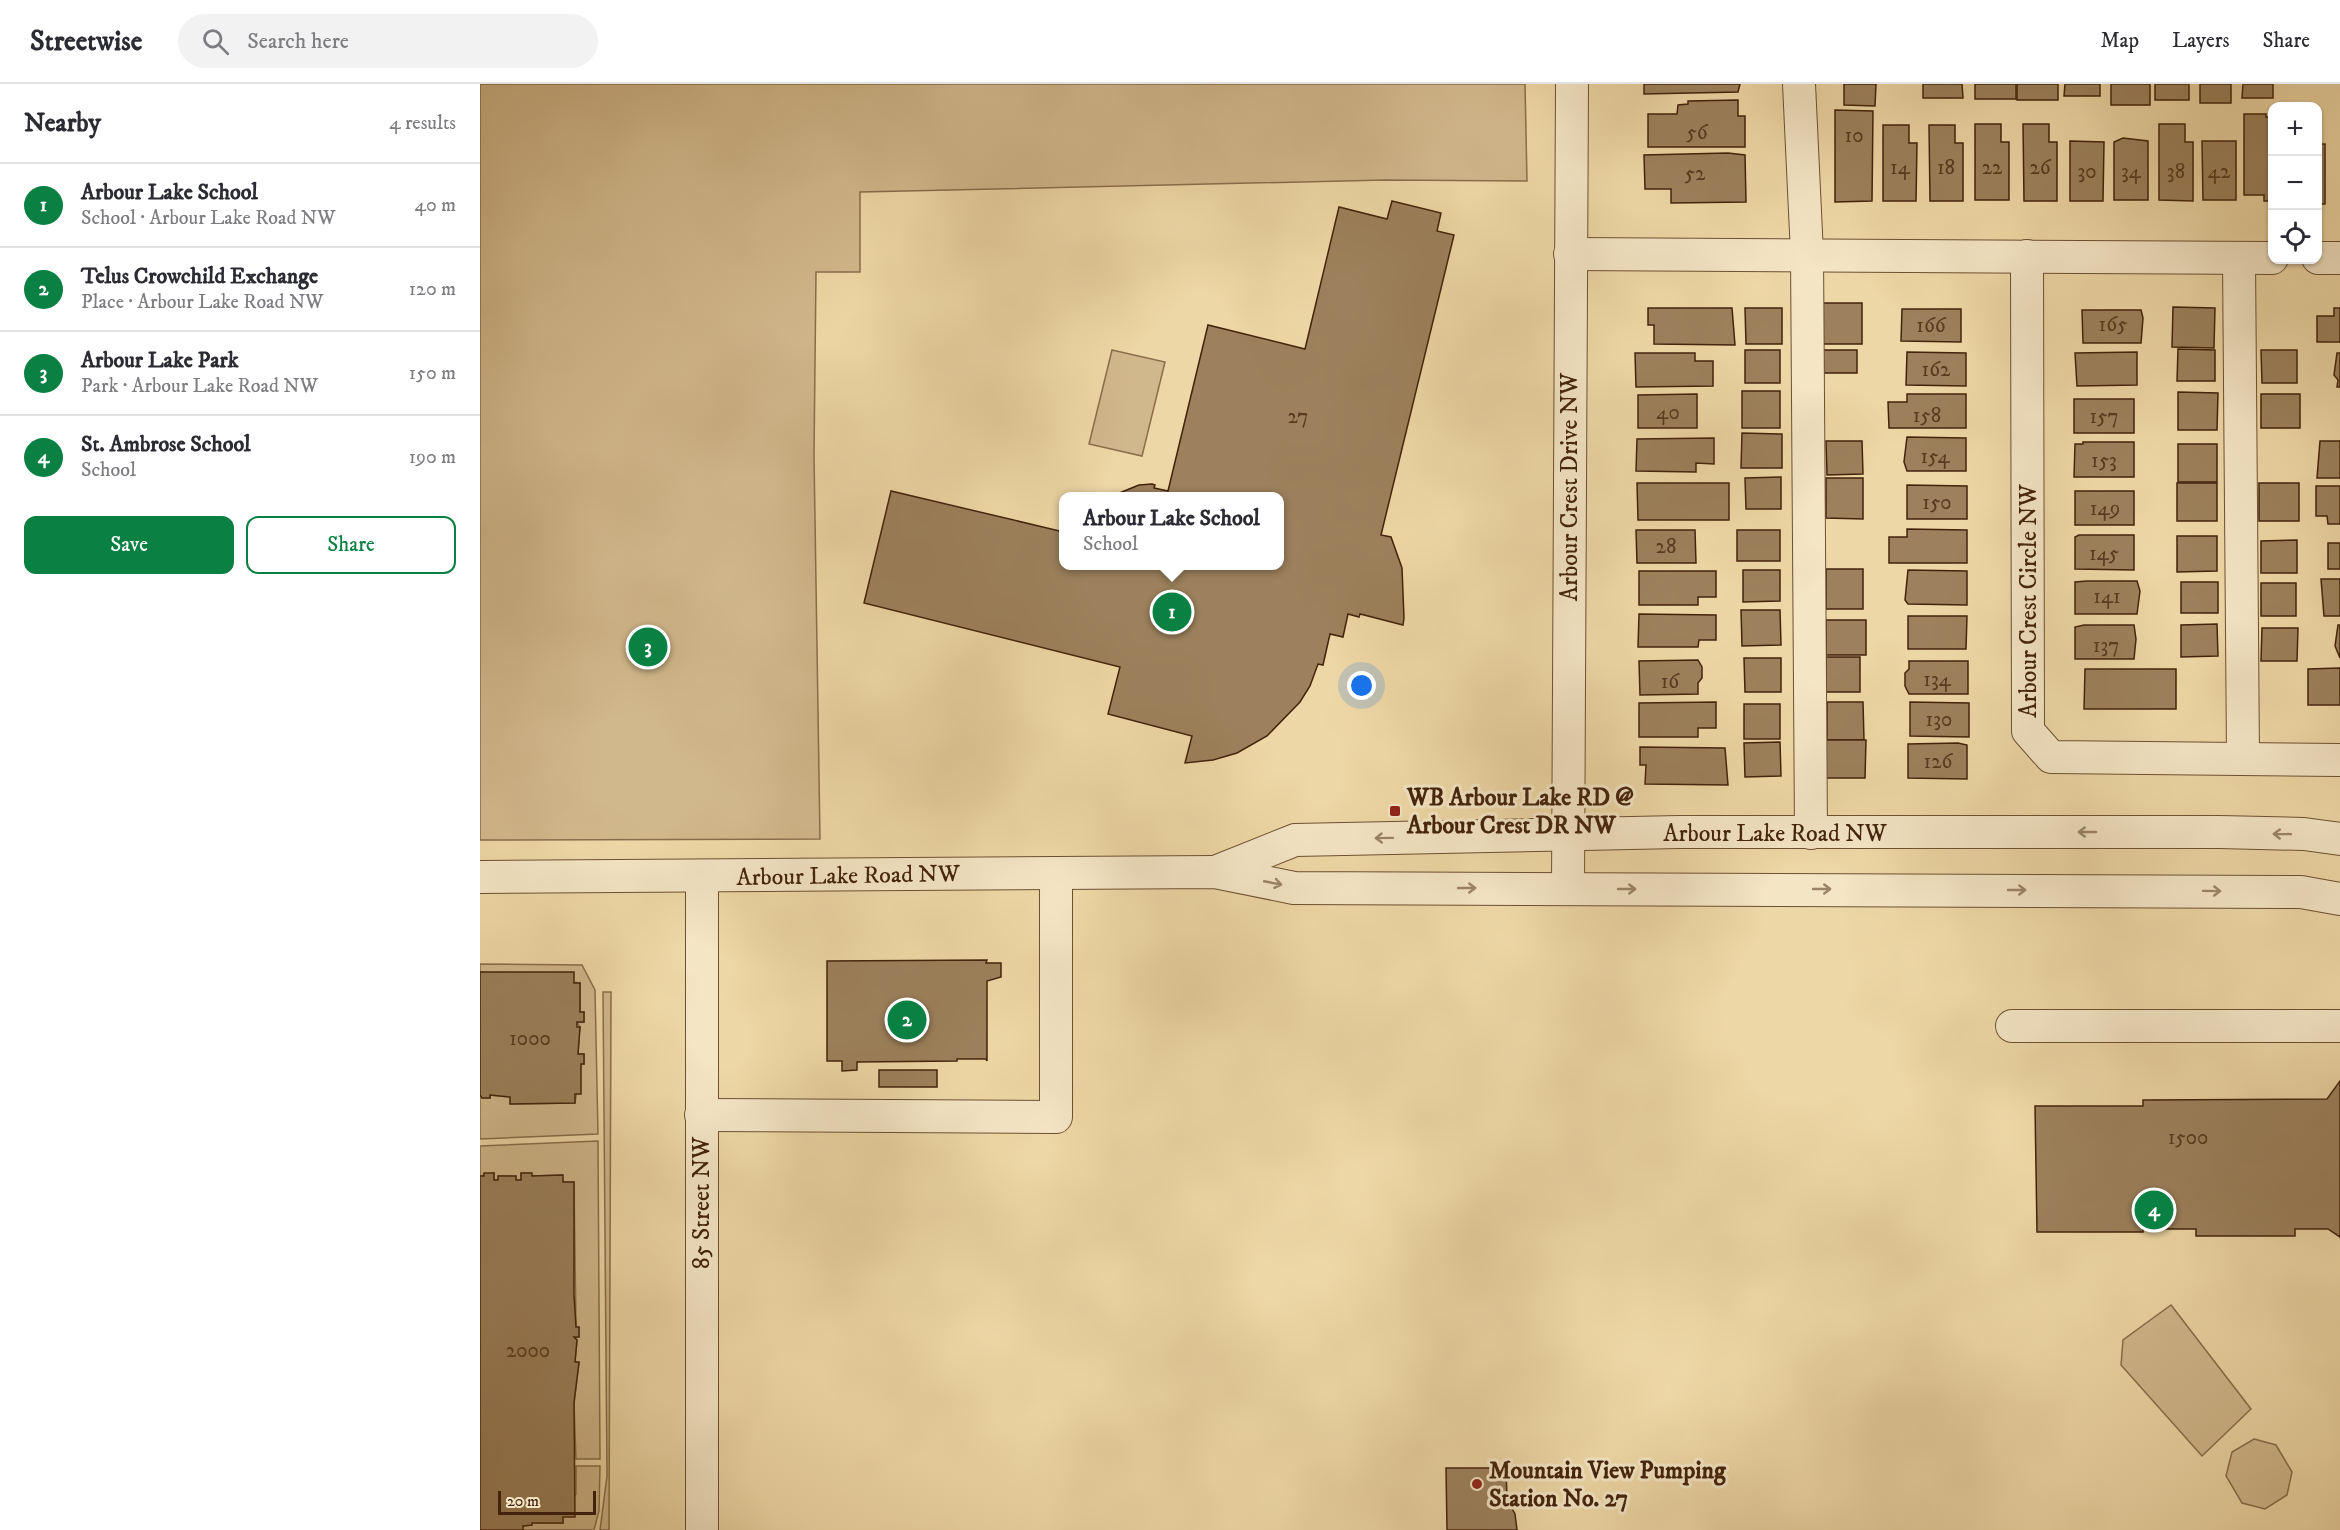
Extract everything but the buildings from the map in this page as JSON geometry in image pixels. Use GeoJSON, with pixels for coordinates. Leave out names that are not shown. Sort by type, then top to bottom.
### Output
{"type":"FeatureCollection","features":[{"type":"Feature","properties":{"kind":"street","name":"Arbour Crest Drive NW"},"geometry":{"type":"LineString","coordinates":[[1568,889],[1572,84]]}},
{"type":"Feature","properties":{"kind":"street"},"geometry":{"type":"LineString","coordinates":[[1799,84],[1807,254],[1811,833]]}},
{"type":"Feature","properties":{"kind":"street"},"geometry":{"type":"LineString","coordinates":[[1570,254],[2268,258]]}},
{"type":"Feature","properties":{"kind":"street","name":"Arbour Crest Circle NW"},"geometry":{"type":"LineString","coordinates":[[2027,256],[2028,731],[2051,757],[2243,757],[2340,760]]}},
{"type":"Feature","properties":{"kind":"street"},"geometry":{"type":"LineString","coordinates":[[2239,258],[2243,757]]}},
{"type":"Feature","properties":{"kind":"street"},"geometry":{"type":"LineString","coordinates":[[2322,258],[2340,258]]}},
{"type":"Feature","properties":{"kind":"street","name":"Arbour Lake Road NW"},"geometry":{"type":"LineString","coordinates":[[1215,872],[1295,840],[1568,834],[2219,832],[2304,834],[2340,839]]}},
{"type":"Feature","properties":{"kind":"street","name":"Arbour Lake Road NW"},"geometry":{"type":"LineString","coordinates":[[480,877],[1215,872],[1294,888],[2244,891],[2301,892],[2340,899]]}},
{"type":"Feature","properties":{"kind":"street"},"geometry":{"type":"LineString","coordinates":[[701,1115],[1056,1117],[1056,873]]}},
{"type":"Feature","properties":{"kind":"street","name":"85 Street NW"},"geometry":{"type":"LineString","coordinates":[[702,876],[702,1530]]}},
{"type":"Feature","properties":{"kind":"street"},"geometry":{"type":"LineString","coordinates":[[2012,1026],[2340,1026]]}},
{"type":"Feature","properties":{"kind":"shaded area"},"geometry":{"type":"Polygon","coordinates":[[[480,84],[1525,84],[1527,181],[1385,180],[860,192],[860,272],[816,272],[814,455],[820,839],[480,840],[480,84]]]}},
{"type":"Feature","properties":{"kind":"shaded area"},"geometry":{"type":"Polygon","coordinates":[[[1112,350],[1165,362],[1142,456],[1089,444],[1112,350]]]}},
{"type":"Feature","properties":{"kind":"shaded area"},"geometry":{"type":"Polygon","coordinates":[[[480,964],[582,965],[595,990],[598,1134],[480,1139],[480,1095],[483,1098],[490,1098],[490,1095],[510,1097],[511,1104],[575,1103],[581,1064],[584,1064],[584,1054],[578,1054],[580,1027],[577,1022],[584,1022],[584,1012],[580,1012],[580,983],[480,972],[480,964]]]}},
{"type":"Feature","properties":{"kind":"shaded area"},"geometry":{"type":"Polygon","coordinates":[[[603,992],[611,992],[609,1530],[600,1530],[607,1476],[603,992]]]}},
{"type":"Feature","properties":{"kind":"shaded area"},"geometry":{"type":"Polygon","coordinates":[[[598,1141],[600,1459],[576,1459],[574,1403],[579,1363],[575,1362],[577,1340],[574,1337],[579,1337],[579,1328],[576,1327],[574,1182],[563,1182],[562,1175],[532,1176],[531,1173],[521,1173],[521,1180],[516,1180],[516,1176],[499,1176],[498,1180],[494,1180],[494,1173],[480,1176],[480,1146],[598,1141]]]}},
{"type":"Feature","properties":{"kind":"shaded area"},"geometry":{"type":"Polygon","coordinates":[[[2171,1305],[2251,1409],[2202,1456],[2121,1365],[2123,1340],[2171,1305]]]}},
{"type":"Feature","properties":{"kind":"shaded area"},"geometry":{"type":"Polygon","coordinates":[[[2254,1439],[2276,1445],[2292,1472],[2287,1495],[2265,1509],[2242,1503],[2226,1476],[2232,1452],[2254,1439]]]}},
{"type":"Feature","properties":{"kind":"shaded area"},"geometry":{"type":"Polygon","coordinates":[[[576,1466],[600,1466],[599,1511],[594,1530],[523,1530],[523,1526],[532,1525],[532,1523],[563,1523],[563,1517],[576,1494],[576,1466]]]}},
{"type":"Feature","properties":{"kind":"place","name":"Arbour Lake School"},"geometry":{"type":"Point","coordinates":[1172,612]}},
{"type":"Feature","properties":{"kind":"place","name":"Arbour Lake Park"},"geometry":{"type":"Point","coordinates":[648,647]}},
{"type":"Feature","properties":{"kind":"place","name":"WB Arbour Lake RD @ Arbour Crest DR NW"},"geometry":{"type":"Point","coordinates":[1395,811]}},
{"type":"Feature","properties":{"kind":"place","name":"Telus Crowchild Exchange"},"geometry":{"type":"Point","coordinates":[907,1020]}},
{"type":"Feature","properties":{"kind":"place","name":"St. Ambrose School"},"geometry":{"type":"Point","coordinates":[2154,1210]}},
{"type":"Feature","properties":{"kind":"place","name":"Mountain View Pumping Station No. 27"},"geometry":{"type":"Point","coordinates":[1477,1484]}}]}
